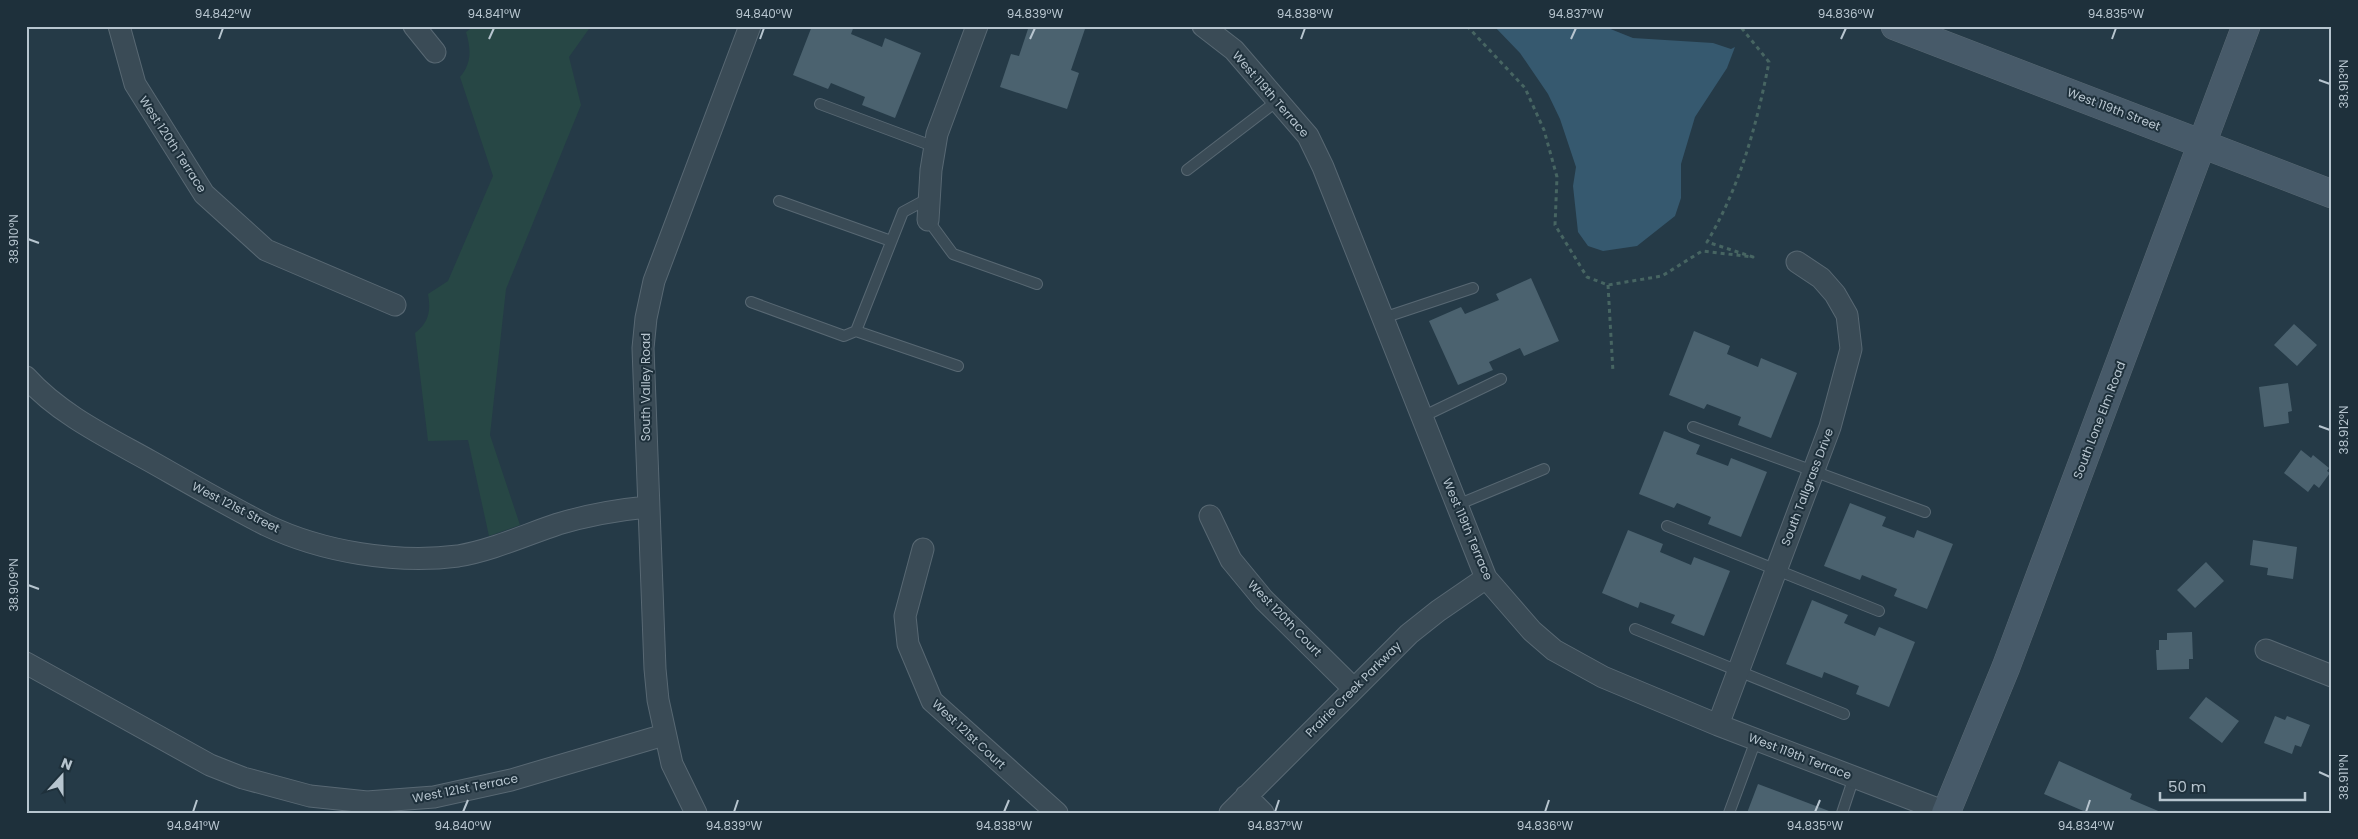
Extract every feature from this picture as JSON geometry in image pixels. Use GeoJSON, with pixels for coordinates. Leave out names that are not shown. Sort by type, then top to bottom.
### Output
{"type":"FeatureCollection","features":[{"type":"Feature","properties":{"kind":"street","name":"West 120th Terrace"},"geometry":{"type":"LineString","coordinates":[[119,26],[135,84],[204,194],[266,250],[395,305]]}},
{"type":"Feature","properties":{"kind":"street"},"geometry":{"type":"LineString","coordinates":[[414,26],[435,52]]}},
{"type":"Feature","properties":{"kind":"street","name":"South Valley Road"},"geometry":{"type":"LineString","coordinates":[[664,735],[654,669],[647,507],[643,348],[646,318],[654,281],[750,26]]}},
{"type":"Feature","properties":{"kind":"street"},"geometry":{"type":"LineString","coordinates":[[928,220],[937,134],[977,26]]}},
{"type":"Feature","properties":{"kind":"street","name":"West 119th Terrace"},"geometry":{"type":"LineString","coordinates":[[1203,26],[1234,50],[1308,136],[1323,167],[1486,578],[1532,631],[1554,650],[1603,677],[1718,725],[1947,813]]}},
{"type":"Feature","properties":{"kind":"street","name":"West 119th Street"},"geometry":{"type":"LineString","coordinates":[[1895,26],[2332,194]]}},
{"type":"Feature","properties":{"kind":"street","name":"South Lone Elm Road"},"geometry":{"type":"LineString","coordinates":[[1947,813],[2006,667],[2246,26]]}},
{"type":"Feature","properties":{"kind":"street","name":"South Tallgrass Drive"},"geometry":{"type":"LineString","coordinates":[[1718,725],[1830,427],[1851,349],[1847,315],[1835,294],[1821,278],[1797,262]]}},
{"type":"Feature","properties":{"kind":"street","name":"West 121st Street"},"geometry":{"type":"LineString","coordinates":[[26,377],[41,394],[59,406],[122,445],[226,504],[268,525],[298,537],[351,552],[371,556],[458,556],[490,549],[584,516],[613,510],[647,507]]}},
{"type":"Feature","properties":{"kind":"street","name":"West 120th Court"},"geometry":{"type":"LineString","coordinates":[[1210,516],[1231,560],[1264,600],[1353,688]]}},
{"type":"Feature","properties":{"kind":"street","name":"West 121st Court"},"geometry":{"type":"LineString","coordinates":[[923,550],[904,616],[908,644],[932,702],[1057,813]]}},
{"type":"Feature","properties":{"kind":"street","name":"Prairie Creek Parkway"},"geometry":{"type":"LineString","coordinates":[[1230,813],[1409,634],[1438,611],[1486,578]]}},
{"type":"Feature","properties":{"kind":"street"},"geometry":{"type":"LineString","coordinates":[[2266,650],[2332,676]]}},
{"type":"Feature","properties":{"kind":"street","name":"West 121st Terrace"},"geometry":{"type":"LineString","coordinates":[[26,663],[210,765],[243,778],[310,796],[368,802],[435,805],[511,780],[664,735]]}},
{"type":"Feature","properties":{"kind":"street"},"geometry":{"type":"LineString","coordinates":[[664,735],[672,764],[696,813]]}},
{"type":"Feature","properties":{"kind":"street"},"geometry":{"type":"LineString","coordinates":[[1246,796],[1263,813]]}},
{"type":"Feature","properties":{"kind":"lane"},"geometry":{"type":"LineString","coordinates":[[1187,170],[1277,101]]}},
{"type":"Feature","properties":{"kind":"lane"},"geometry":{"type":"LineString","coordinates":[[820,104],[935,147]]}},
{"type":"Feature","properties":{"kind":"lane"},"geometry":{"type":"LineString","coordinates":[[856,331],[903,212],[929,198]]}},
{"type":"Feature","properties":{"kind":"lane"},"geometry":{"type":"LineString","coordinates":[[779,201],[891,242]]}},
{"type":"Feature","properties":{"kind":"lane"},"geometry":{"type":"LineString","coordinates":[[928,220],[952,254],[1037,284]]}},
{"type":"Feature","properties":{"kind":"lane"},"geometry":{"type":"LineString","coordinates":[[1382,318],[1473,288]]}},
{"type":"Feature","properties":{"kind":"lane"},"geometry":{"type":"LineString","coordinates":[[751,302],[844,336],[856,331],[958,366]]}},
{"type":"Feature","properties":{"kind":"lane"},"geometry":{"type":"LineString","coordinates":[[1422,418],[1501,379]]}},
{"type":"Feature","properties":{"kind":"lane"},"geometry":{"type":"LineString","coordinates":[[1693,427],[1925,512]]}},
{"type":"Feature","properties":{"kind":"lane"},"geometry":{"type":"LineString","coordinates":[[1456,505],[1544,468]]}},
{"type":"Feature","properties":{"kind":"lane"},"geometry":{"type":"LineString","coordinates":[[1667,526],[1879,610]]}},
{"type":"Feature","properties":{"kind":"lane"},"geometry":{"type":"LineString","coordinates":[[1635,629],[1844,714]]}},
{"type":"Feature","properties":{"kind":"lane"},"geometry":{"type":"LineString","coordinates":[[1729,813],[1756,740]]}},
{"type":"Feature","properties":{"kind":"lane"},"geometry":{"type":"LineString","coordinates":[[1842,813],[1854,777]]}},
{"type":"Feature","properties":{"kind":"path"},"geometry":{"type":"LineString","coordinates":[[1467,26],[1525,88],[1544,130],[1558,177],[1555,226],[1587,277],[1608,285],[1662,276],[1702,251],[1753,257],[1707,242],[1739,172],[1758,116],[1769,62],[1740,26]]}},
{"type":"Feature","properties":{"kind":"path"},"geometry":{"type":"LineString","coordinates":[[1608,285],[1613,372]]}},
{"type":"Feature","properties":{"kind":"green space"},"geometry":{"type":"Polygon","coordinates":[[[474,26],[591,26],[569,57],[581,105],[506,289],[490,435],[520,525],[489,536],[468,440],[428,441],[415,333],[420,329],[428,316],[428,294],[448,281],[493,176],[460,77],[467,66],[469,56],[466,32],[474,26]]]}},
{"type":"Feature","properties":{"kind":"water"},"geometry":{"type":"Polygon","coordinates":[[[1494,26],[1603,26],[1633,38],[1713,43],[1731,49],[1735,47],[1727,68],[1695,117],[1681,164],[1681,198],[1675,216],[1637,246],[1603,251],[1588,246],[1578,232],[1573,186],[1576,167],[1560,119],[1548,94],[1520,53],[1494,26]]]}},
{"type":"Feature","properties":{"kind":"building"},"geometry":{"type":"Polygon","coordinates":[[[812,26],[854,26],[851,34],[882,47],[885,38],[921,53],[895,118],[862,105],[865,97],[831,83],[828,89],[793,75],[812,26]]]}},
{"type":"Feature","properties":{"kind":"building"},"geometry":{"type":"Polygon","coordinates":[[[1029,26],[1086,26],[1071,70],[1079,73],[1067,109],[1000,87],[1011,54],[1019,56],[1029,26]]]}},
{"type":"Feature","properties":{"kind":"building"},"geometry":{"type":"Polygon","coordinates":[[[1531,278],[1559,341],[1524,356],[1520,348],[1489,362],[1493,370],[1458,385],[1429,321],[1461,307],[1465,314],[1499,300],[1496,294],[1531,278]]]}},
{"type":"Feature","properties":{"kind":"building"},"geometry":{"type":"Polygon","coordinates":[[[2294,324],[2317,345],[2297,366],[2274,345],[2294,324]]]}},
{"type":"Feature","properties":{"kind":"building"},"geometry":{"type":"Polygon","coordinates":[[[1694,331],[1730,346],[1727,354],[1758,367],[1761,358],[1797,373],[1771,438],[1738,425],[1741,417],[1707,404],[1704,409],[1669,395],[1694,331]]]}},
{"type":"Feature","properties":{"kind":"building"},"geometry":{"type":"Polygon","coordinates":[[[2288,383],[2292,411],[2288,412],[2289,423],[2264,427],[2259,387],[2288,383]]]}},
{"type":"Feature","properties":{"kind":"building"},"geometry":{"type":"Polygon","coordinates":[[[1664,431],[1700,445],[1696,454],[1728,466],[1731,458],[1767,472],[1741,537],[1708,524],[1711,517],[1677,503],[1674,508],[1639,494],[1664,431]]]}},
{"type":"Feature","properties":{"kind":"building"},"geometry":{"type":"Polygon","coordinates":[[[2301,450],[2311,458],[2313,455],[2329,468],[2327,471],[2330,473],[2319,488],[2314,484],[2308,492],[2284,473],[2301,450]]]}},
{"type":"Feature","properties":{"kind":"building"},"geometry":{"type":"Polygon","coordinates":[[[1850,503],[1886,517],[1882,526],[1914,538],[1917,530],[1953,544],[1927,609],[1894,596],[1897,589],[1862,575],[1860,580],[1824,566],[1850,503]]]}},
{"type":"Feature","properties":{"kind":"building"},"geometry":{"type":"Polygon","coordinates":[[[1628,530],[1663,544],[1660,552],[1691,565],[1694,557],[1730,571],[1704,636],[1671,623],[1675,615],[1640,602],[1638,608],[1602,593],[1628,530]]]}},
{"type":"Feature","properties":{"kind":"building"},"geometry":{"type":"Polygon","coordinates":[[[2253,540],[2297,547],[2293,579],[2267,575],[2268,568],[2250,565],[2253,540]]]}},
{"type":"Feature","properties":{"kind":"building"},"geometry":{"type":"Polygon","coordinates":[[[2206,562],[2224,581],[2195,608],[2177,590],[2206,562]]]}},
{"type":"Feature","properties":{"kind":"building"},"geometry":{"type":"Polygon","coordinates":[[[1812,600],[1848,615],[1844,623],[1875,636],[1879,627],[1915,642],[1889,707],[1856,694],[1859,686],[1824,672],[1822,678],[1786,664],[1812,600]]]}},
{"type":"Feature","properties":{"kind":"building"},"geometry":{"type":"Polygon","coordinates":[[[2192,632],[2193,659],[2189,659],[2189,669],[2157,670],[2156,650],[2159,650],[2159,640],[2167,640],[2167,633],[2192,632]]]}},
{"type":"Feature","properties":{"kind":"building"},"geometry":{"type":"Polygon","coordinates":[[[2206,697],[2239,721],[2222,743],[2189,718],[2206,697]]]}},
{"type":"Feature","properties":{"kind":"building"},"geometry":{"type":"Polygon","coordinates":[[[2275,716],[2285,720],[2287,716],[2310,725],[2301,747],[2295,745],[2292,754],[2264,743],[2275,716]]]}},
{"type":"Feature","properties":{"kind":"building"},"geometry":{"type":"Polygon","coordinates":[[[2059,761],[2132,794],[2130,799],[2163,813],[2088,813],[2044,794],[2059,761]]]}},
{"type":"Feature","properties":{"kind":"building"},"geometry":{"type":"Polygon","coordinates":[[[1758,784],[1829,811],[1829,813],[1747,813],[1758,784]]]}}]}
